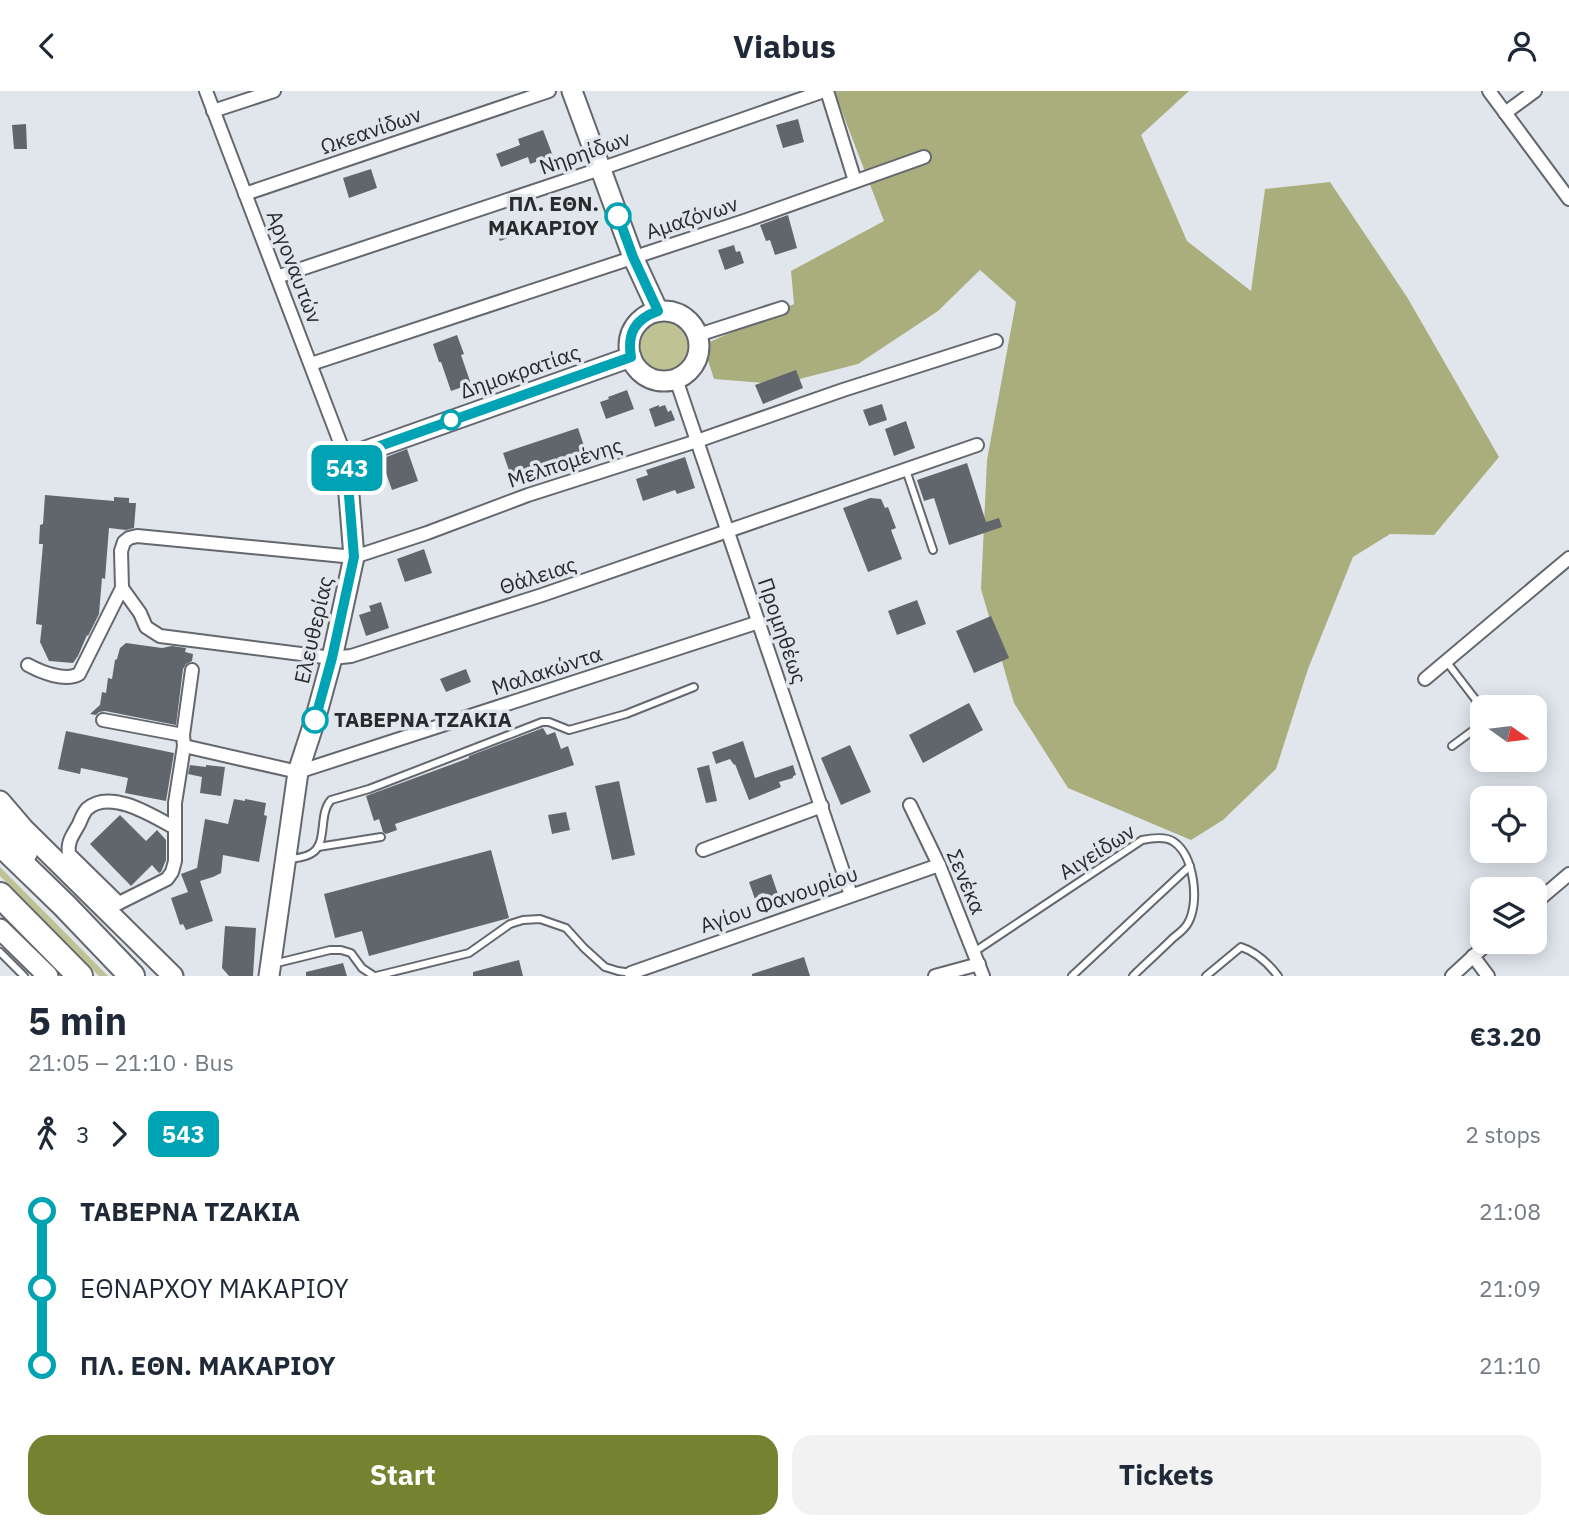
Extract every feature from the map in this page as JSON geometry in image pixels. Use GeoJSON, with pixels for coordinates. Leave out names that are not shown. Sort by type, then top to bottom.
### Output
{"type":"FeatureCollection","features":[{"type":"Feature","properties":{"kind":"highway"},"geometry":{"type":"LineString","coordinates":[[0,821],[65,906]]}},
{"type":"Feature","properties":{"kind":"highway"},"geometry":{"type":"LineString","coordinates":[[0,843],[132,976]]}},
{"type":"Feature","properties":{"kind":"highway"},"geometry":{"type":"LineString","coordinates":[[0,895],[80,976]]}},
{"type":"Feature","properties":{"kind":"street","name":"Αργοναυτών"},"geometry":{"type":"LineString","coordinates":[[206,91],[346,458]]}},
{"type":"Feature","properties":{"kind":"street"},"geometry":{"type":"LineString","coordinates":[[213,111],[274,91]]}},
{"type":"Feature","properties":{"kind":"street","name":"Ωκεανίδων"},"geometry":{"type":"LineString","coordinates":[[245,194],[548,91]]}},
{"type":"Feature","properties":{"kind":"street"},"geometry":{"type":"LineString","coordinates":[[572,91],[633,257],[658,311]]}},
{"type":"Feature","properties":{"kind":"street"},"geometry":{"type":"LineString","coordinates":[[825,91],[855,181]]}},
{"type":"Feature","properties":{"kind":"street","name":"Νηρηίδων"},"geometry":{"type":"LineString","coordinates":[[277,277],[825,91]]}},
{"type":"Feature","properties":{"kind":"street"},"geometry":{"type":"LineString","coordinates":[[1489,91],[1569,199]]}},
{"type":"Feature","properties":{"kind":"street"},"geometry":{"type":"LineString","coordinates":[[1505,113],[1535,91]]}},
{"type":"Feature","properties":{"kind":"street","name":"Αμαζόνων"},"geometry":{"type":"LineString","coordinates":[[311,364],[747,220],[924,157]]}},
{"type":"Feature","properties":{"kind":"street"},"geometry":{"type":"LineString","coordinates":[[698,335],[782,309]]}},
{"type":"Feature","properties":{"kind":"street"},"geometry":{"type":"LineString","coordinates":[[658,311],[671,311],[682,315],[698,335],[699,354],[694,365],[686,374],[676,379],[653,380],[635,366],[631,357],[629,344],[632,332],[638,322],[658,311]]}},
{"type":"Feature","properties":{"kind":"street","name":"Μελπομένης"},"geometry":{"type":"LineString","coordinates":[[122,588],[121,551],[124,542],[129,538],[354,557],[528,495],[996,341]]}},
{"type":"Feature","properties":{"kind":"street","name":"Δημοκρατίας"},"geometry":{"type":"LineString","coordinates":[[346,458],[631,357]]}},
{"type":"Feature","properties":{"kind":"street","name":"Προμηθέως"},"geometry":{"type":"LineString","coordinates":[[676,379],[851,895]]}},
{"type":"Feature","properties":{"kind":"street","name":"Θάλειας"},"geometry":{"type":"LineString","coordinates":[[122,588],[140,613],[146,627],[160,636],[332,658],[351,656],[542,595],[977,445]]}},
{"type":"Feature","properties":{"kind":"street","name":"Ελευθερίας"},"geometry":{"type":"LineString","coordinates":[[270,970],[299,772],[332,658],[354,557],[346,458]]}},
{"type":"Feature","properties":{"kind":"street"},"geometry":{"type":"LineString","coordinates":[[1425,679],[1569,558]]}},
{"type":"Feature","properties":{"kind":"street"},"geometry":{"type":"LineString","coordinates":[[28,665],[66,677],[79,674],[122,588]]}},
{"type":"Feature","properties":{"kind":"street","name":"Μαλακώντα"},"geometry":{"type":"LineString","coordinates":[[299,772],[759,622]]}},
{"type":"Feature","properties":{"kind":"street"},"geometry":{"type":"LineString","coordinates":[[113,906],[167,879],[172,871],[175,861],[175,803],[192,670]]}},
{"type":"Feature","properties":{"kind":"street"},"geometry":{"type":"LineString","coordinates":[[103,720],[299,772]]}},
{"type":"Feature","properties":{"kind":"street"},"geometry":{"type":"LineString","coordinates":[[0,801],[24,829],[113,906]]}},
{"type":"Feature","properties":{"kind":"street"},"geometry":{"type":"LineString","coordinates":[[173,976],[69,855],[68,845],[87,809],[104,801],[118,802],[176,828]]}},
{"type":"Feature","properties":{"kind":"street","name":"Σενέκα"},"geometry":{"type":"LineString","coordinates":[[910,805],[939,865],[979,964]]}},
{"type":"Feature","properties":{"kind":"street"},"geometry":{"type":"LineString","coordinates":[[704,850],[822,806]]}},
{"type":"Feature","properties":{"kind":"street","name":"Αγίου Φανουρίου"},"geometry":{"type":"LineString","coordinates":[[631,973],[939,865]]}},
{"type":"Feature","properties":{"kind":"street"},"geometry":{"type":"LineString","coordinates":[[1547,893],[1569,874]]}},
{"type":"Feature","properties":{"kind":"street"},"geometry":{"type":"LineString","coordinates":[[0,929],[48,976]]}},
{"type":"Feature","properties":{"kind":"street"},"geometry":{"type":"LineString","coordinates":[[1452,976],[1475,954]]}},
{"type":"Feature","properties":{"kind":"street"},"geometry":{"type":"LineString","coordinates":[[1473,956],[1488,976]]}},
{"type":"Feature","properties":{"kind":"street"},"geometry":{"type":"LineString","coordinates":[[935,976],[979,964]]}},
{"type":"Feature","properties":{"kind":"lane"},"geometry":{"type":"LineString","coordinates":[[906,470],[933,549]]}},
{"type":"Feature","properties":{"kind":"lane"},"geometry":{"type":"LineString","coordinates":[[1446,661],[1472,695]]}},
{"type":"Feature","properties":{"kind":"lane"},"geometry":{"type":"LineString","coordinates":[[285,861],[312,854],[318,847],[325,810],[331,800],[369,789],[542,722],[569,730],[626,714],[694,687]]}},
{"type":"Feature","properties":{"kind":"lane"},"geometry":{"type":"LineString","coordinates":[[1452,746],[1470,733]]}},
{"type":"Feature","properties":{"kind":"lane"},"geometry":{"type":"LineString","coordinates":[[318,847],[381,837]]}},
{"type":"Feature","properties":{"kind":"lane","name":"Αιγείδων"},"geometry":{"type":"LineString","coordinates":[[979,964],[1142,840],[1173,840],[1186,855],[1190,866]]}},
{"type":"Feature","properties":{"kind":"lane"},"geometry":{"type":"LineString","coordinates":[[1072,976],[1190,866]]}},
{"type":"Feature","properties":{"kind":"lane"},"geometry":{"type":"LineString","coordinates":[[1133,976],[1188,925],[1194,894],[1190,866]]}},
{"type":"Feature","properties":{"kind":"lane"},"geometry":{"type":"LineString","coordinates":[[270,970],[330,950],[341,950],[351,953],[362,968],[375,976],[469,953],[510,924],[540,919],[566,928],[605,967],[631,973]]}},
{"type":"Feature","properties":{"kind":"lane"},"geometry":{"type":"LineString","coordinates":[[1206,976],[1241,947],[1259,955],[1278,976]]}},
{"type":"Feature","properties":{"kind":"lane"},"geometry":{"type":"LineString","coordinates":[[0,952],[24,976]]}},
{"type":"Feature","properties":{"kind":"green space"},"geometry":{"type":"Polygon","coordinates":[[[834,91],[1189,91],[1141,135],[1187,241],[1251,291],[1265,189],[1330,182],[1407,297],[1499,457],[1434,535],[1390,534],[1353,557],[1308,669],[1276,769],[1223,820],[1191,840],[1068,788],[1014,703],[981,589],[987,460],[1016,302],[980,270],[938,311],[858,364],[784,383],[714,379],[703,345],[794,304],[791,271],[884,221],[834,91]]]}},
{"type":"Feature","properties":{"kind":"green space"},"geometry":{"type":"Polygon","coordinates":[[[670,319],[680,323],[688,331],[692,346],[688,361],[680,369],[660,373],[650,369],[642,361],[638,341],[642,331],[650,323],[670,319]]]}},
{"type":"Feature","properties":{"kind":"green space"},"geometry":{"type":"Polygon","coordinates":[[[0,867],[108,976],[99,976],[0,876],[0,867]]]}},
{"type":"Feature","properties":{"kind":"building"},"geometry":{"type":"Polygon","coordinates":[[[798,119],[804,142],[783,148],[776,125],[798,119]]]}},
{"type":"Feature","properties":{"kind":"building"},"geometry":{"type":"Polygon","coordinates":[[[26,124],[27,149],[14,149],[12,125],[26,124]]]}},
{"type":"Feature","properties":{"kind":"building"},"geometry":{"type":"Polygon","coordinates":[[[543,130],[553,156],[530,164],[528,157],[501,167],[496,154],[520,145],[518,139],[543,130]]]}},
{"type":"Feature","properties":{"kind":"building"},"geometry":{"type":"Polygon","coordinates":[[[371,169],[377,188],[349,198],[343,178],[371,169]]]}},
{"type":"Feature","properties":{"kind":"building"},"geometry":{"type":"Polygon","coordinates":[[[788,215],[797,248],[775,255],[770,240],[766,241],[760,225],[788,215]]]}},
{"type":"Feature","properties":{"kind":"building"},"geometry":{"type":"Polygon","coordinates":[[[510,219],[516,235],[500,241],[494,225],[510,219]]]}},
{"type":"Feature","properties":{"kind":"building"},"geometry":{"type":"Polygon","coordinates":[[[734,245],[736,252],[740,251],[744,263],[725,270],[718,250],[734,245]]]}},
{"type":"Feature","properties":{"kind":"building"},"geometry":{"type":"Polygon","coordinates":[[[457,335],[471,384],[451,391],[433,344],[457,335]]]}},
{"type":"Feature","properties":{"kind":"building"},"geometry":{"type":"Polygon","coordinates":[[[796,370],[803,388],[763,404],[755,385],[796,370]]]}},
{"type":"Feature","properties":{"kind":"building"},"geometry":{"type":"Polygon","coordinates":[[[627,390],[634,409],[606,419],[600,402],[627,390]]]}},
{"type":"Feature","properties":{"kind":"building"},"geometry":{"type":"Polygon","coordinates":[[[882,404],[887,420],[869,426],[863,410],[882,404]]]}},
{"type":"Feature","properties":{"kind":"building"},"geometry":{"type":"Polygon","coordinates":[[[665,405],[668,412],[671,410],[675,420],[655,427],[649,409],[665,405]]]}},
{"type":"Feature","properties":{"kind":"building"},"geometry":{"type":"Polygon","coordinates":[[[906,421],[915,448],[894,456],[885,429],[906,421]]]}},
{"type":"Feature","properties":{"kind":"building"},"geometry":{"type":"Polygon","coordinates":[[[578,428],[586,452],[572,457],[574,463],[544,473],[542,466],[522,473],[524,478],[513,482],[503,453],[578,428]]]}},
{"type":"Feature","properties":{"kind":"building"},"geometry":{"type":"Polygon","coordinates":[[[407,449],[418,481],[392,490],[381,459],[407,449]]]}},
{"type":"Feature","properties":{"kind":"building"},"geometry":{"type":"Polygon","coordinates":[[[685,457],[695,488],[677,494],[675,490],[643,501],[636,479],[648,475],[646,470],[685,457]]]}},
{"type":"Feature","properties":{"kind":"building"},"geometry":{"type":"Polygon","coordinates":[[[967,463],[986,522],[999,518],[1002,527],[949,545],[934,498],[924,501],[917,480],[967,463]]]}},
{"type":"Feature","properties":{"kind":"building"},"geometry":{"type":"Polygon","coordinates":[[[45,495],[114,501],[114,497],[129,498],[129,503],[136,503],[134,528],[109,528],[99,614],[73,663],[49,661],[40,642],[42,625],[36,624],[43,544],[39,544],[40,525],[43,524],[45,495]]]}},
{"type":"Feature","properties":{"kind":"building"},"geometry":{"type":"Polygon","coordinates":[[[870,498],[881,499],[885,508],[888,507],[896,528],[891,530],[902,559],[868,572],[843,508],[870,498]]]}},
{"type":"Feature","properties":{"kind":"building"},"geometry":{"type":"Polygon","coordinates":[[[424,549],[432,573],[405,582],[397,559],[424,549]]]}},
{"type":"Feature","properties":{"kind":"building"},"geometry":{"type":"Polygon","coordinates":[[[917,600],[926,624],[897,635],[888,611],[917,600]]]}},
{"type":"Feature","properties":{"kind":"building"},"geometry":{"type":"Polygon","coordinates":[[[381,602],[389,628],[366,636],[359,615],[371,611],[369,606],[381,602]]]}},
{"type":"Feature","properties":{"kind":"building"},"geometry":{"type":"Polygon","coordinates":[[[991,616],[1009,658],[974,673],[956,631],[991,616]]]}},
{"type":"Feature","properties":{"kind":"building"},"geometry":{"type":"Polygon","coordinates":[[[126,643],[186,648],[185,652],[193,654],[192,661],[183,669],[176,725],[105,711],[96,715],[90,714],[100,705],[102,692],[106,693],[108,678],[112,679],[120,648],[126,643]]]}},
{"type":"Feature","properties":{"kind":"building"},"geometry":{"type":"Polygon","coordinates":[[[466,669],[471,682],[446,692],[440,679],[466,669]]]}},
{"type":"Feature","properties":{"kind":"building"},"geometry":{"type":"Polygon","coordinates":[[[969,703],[983,730],[923,763],[909,735],[969,703]]]}},
{"type":"Feature","properties":{"kind":"building"},"geometry":{"type":"Polygon","coordinates":[[[543,728],[547,735],[555,732],[561,749],[568,746],[574,765],[395,824],[397,830],[386,834],[379,819],[374,821],[366,796],[543,728]]]}},
{"type":"Feature","properties":{"kind":"building"},"geometry":{"type":"Polygon","coordinates":[[[66,731],[174,753],[166,801],[125,793],[128,778],[81,768],[80,774],[58,769],[66,731]]]}},
{"type":"Feature","properties":{"kind":"building"},"geometry":{"type":"Polygon","coordinates":[[[743,741],[755,778],[793,765],[796,775],[779,782],[781,787],[749,800],[735,764],[730,759],[716,764],[712,752],[743,741]]]}},
{"type":"Feature","properties":{"kind":"building"},"geometry":{"type":"Polygon","coordinates":[[[850,745],[871,792],[841,805],[821,758],[850,745]]]}},
{"type":"Feature","properties":{"kind":"building"},"geometry":{"type":"Polygon","coordinates":[[[190,765],[225,767],[221,796],[200,793],[202,777],[188,774],[190,765]]]}},
{"type":"Feature","properties":{"kind":"building"},"geometry":{"type":"Polygon","coordinates":[[[709,765],[717,801],[706,803],[697,768],[709,765]]]}},
{"type":"Feature","properties":{"kind":"building"},"geometry":{"type":"Polygon","coordinates":[[[619,781],[635,855],[612,860],[595,786],[619,781]]]}},
{"type":"Feature","properties":{"kind":"building"},"geometry":{"type":"Polygon","coordinates":[[[234,799],[266,803],[264,815],[267,816],[259,862],[223,855],[221,873],[200,881],[213,921],[186,930],[183,924],[180,925],[171,898],[188,892],[181,874],[197,868],[205,819],[228,824],[234,799]]]}},
{"type":"Feature","properties":{"kind":"building"},"geometry":{"type":"Polygon","coordinates":[[[566,812],[570,830],[552,834],[548,815],[566,812]]]}},
{"type":"Feature","properties":{"kind":"building"},"geometry":{"type":"Polygon","coordinates":[[[120,815],[146,841],[157,830],[166,840],[166,860],[161,872],[152,865],[131,886],[90,844],[120,815]]]}},
{"type":"Feature","properties":{"kind":"building"},"geometry":{"type":"Polygon","coordinates":[[[491,850],[509,918],[369,956],[362,931],[335,938],[324,894],[491,850]]]}},
{"type":"Feature","properties":{"kind":"building"},"geometry":{"type":"Polygon","coordinates":[[[771,874],[779,897],[757,905],[749,882],[771,874]]]}},
{"type":"Feature","properties":{"kind":"building"},"geometry":{"type":"Polygon","coordinates":[[[225,926],[256,928],[253,976],[229,976],[222,968],[225,926]]]}},
{"type":"Feature","properties":{"kind":"building"},"geometry":{"type":"Polygon","coordinates":[[[804,957],[810,976],[752,976],[752,974],[804,957]]]}},
{"type":"Feature","properties":{"kind":"building"},"geometry":{"type":"Polygon","coordinates":[[[519,960],[523,976],[473,976],[473,972],[519,960]]]}},
{"type":"Feature","properties":{"kind":"building"},"geometry":{"type":"Polygon","coordinates":[[[343,963],[347,976],[306,976],[306,972],[343,963]]]}},
{"type":"Feature","properties":{"kind":"bus line","name":"543"},"geometry":{"type":"LineString","coordinates":[[315,720],[332,658],[354,557],[346,458],[631,357],[629,344],[632,332],[638,322],[658,311],[618,216]]}},
{"type":"Feature","properties":{"kind":"place","name":"ΠΛ. ΕΘΝ. ΜΑΚΑΡΙΟΥ"},"geometry":{"type":"Point","coordinates":[618,216]}},
{"type":"Feature","properties":{"kind":"place","name":"ΤΑΒΕΡΝΑ ΤΖΑΚΙΑ"},"geometry":{"type":"Point","coordinates":[315,720]}}]}
